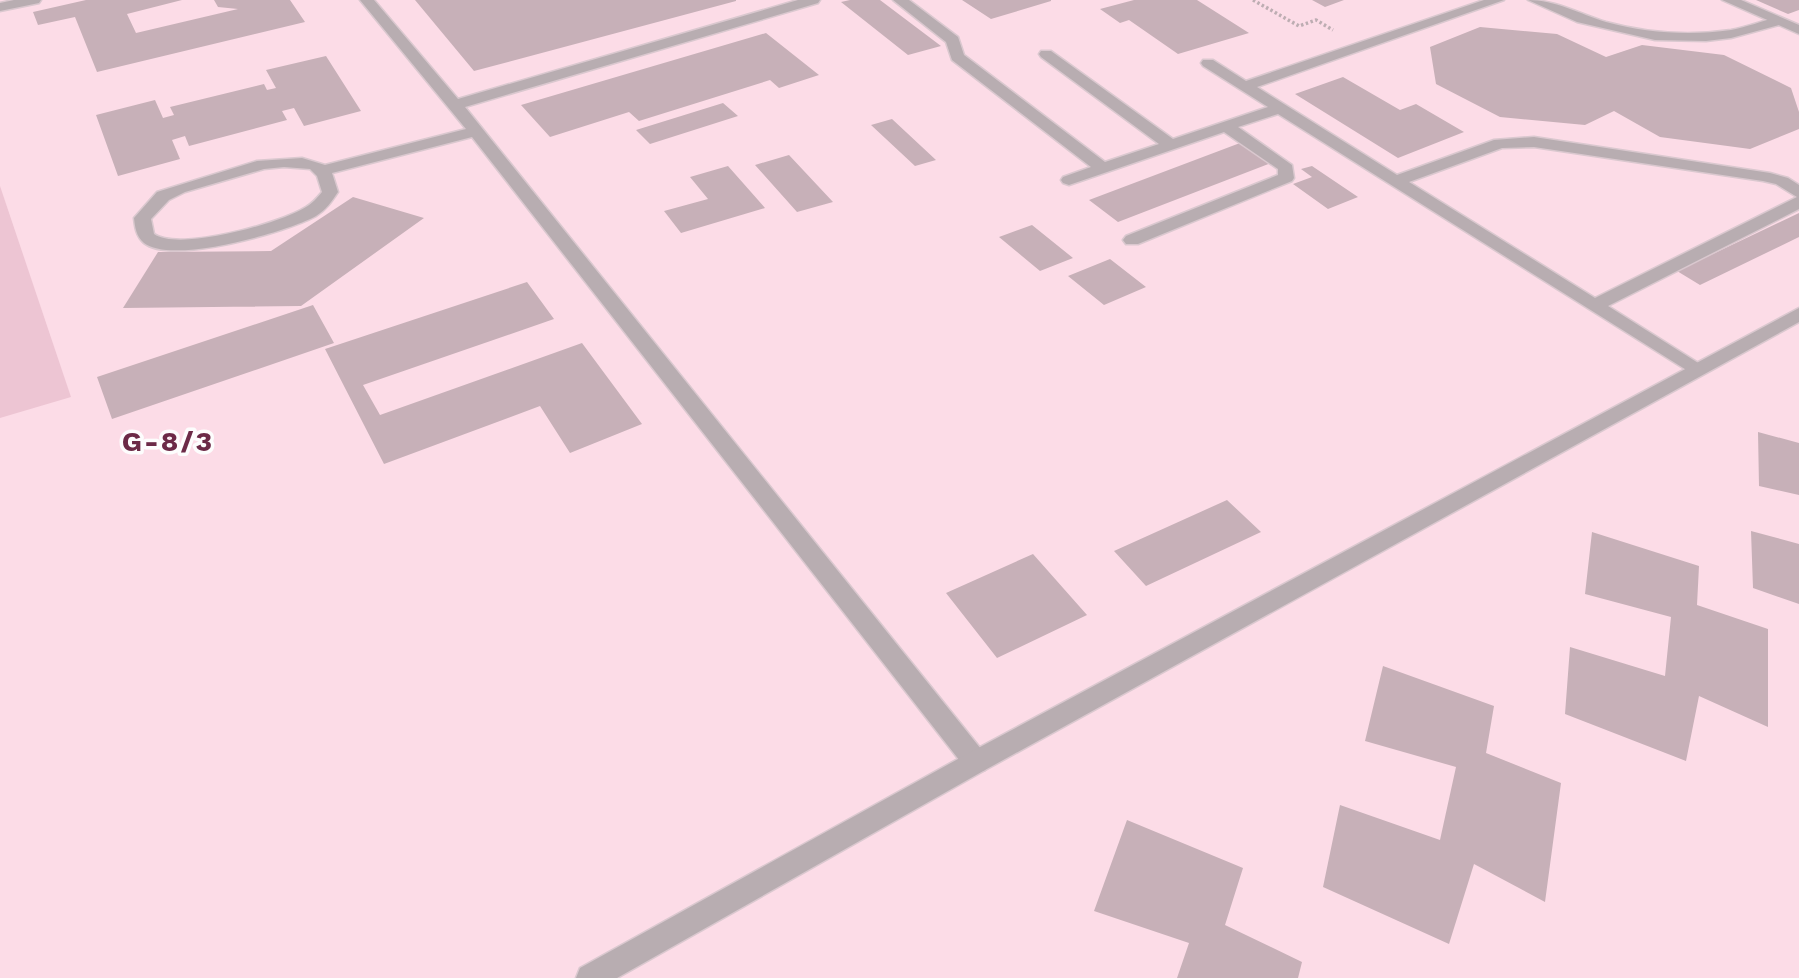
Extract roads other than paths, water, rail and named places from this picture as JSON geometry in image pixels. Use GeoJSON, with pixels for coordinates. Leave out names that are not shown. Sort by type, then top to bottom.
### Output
{"type":"FeatureCollection","features":[{"type":"Feature","properties":{"kind":"street"},"geometry":{"type":"LineString","coordinates":[[0,7],[34,0]]}},
{"type":"Feature","properties":{"kind":"street"},"geometry":{"type":"LineString","coordinates":[[367,0],[455,105],[976,762]]}},
{"type":"Feature","properties":{"kind":"street"},"geometry":{"type":"LineString","coordinates":[[455,105],[813,0]]}},
{"type":"Feature","properties":{"kind":"street"},"geometry":{"type":"LineString","coordinates":[[900,0],[953,40],[957,57],[1104,169]]}},
{"type":"Feature","properties":{"kind":"street"},"geometry":{"type":"LineString","coordinates":[[1245,86],[1497,0]]}},
{"type":"Feature","properties":{"kind":"street"},"geometry":{"type":"LineString","coordinates":[[1535,0],[1598,26],[1637,33],[1686,36],[1730,34],[1778,21]]}},
{"type":"Feature","properties":{"kind":"street"},"geometry":{"type":"LineString","coordinates":[[1729,0],[1799,30]]}},
{"type":"Feature","properties":{"kind":"street"},"geometry":{"type":"LineString","coordinates":[[1046,54],[1172,146]]}},
{"type":"Feature","properties":{"kind":"street"},"geometry":{"type":"LineString","coordinates":[[1208,63],[1696,370]]}},
{"type":"Feature","properties":{"kind":"street"},"geometry":{"type":"LineString","coordinates":[[1069,180],[1280,108]]}},
{"type":"Feature","properties":{"kind":"street"},"geometry":{"type":"LineString","coordinates":[[1132,240],[1286,178],[1286,168],[1281,163],[1227,127]]}},
{"type":"Feature","properties":{"kind":"street"},"geometry":{"type":"LineString","coordinates":[[323,170],[330,191],[322,204],[309,213],[221,242],[165,244],[150,240],[143,229],[142,218],[149,207],[163,196],[263,164],[302,162],[323,170],[475,131]]}},
{"type":"Feature","properties":{"kind":"street"},"geometry":{"type":"LineString","coordinates":[[1396,181],[1500,143],[1534,142],[1763,176],[1782,181],[1799,193]]}},
{"type":"Feature","properties":{"kind":"street"},"geometry":{"type":"LineString","coordinates":[[1594,306],[1799,202]]}},
{"type":"Feature","properties":{"kind":"street"},"geometry":{"type":"LineString","coordinates":[[590,978],[976,762],[1799,314]]}},
{"type":"Feature","properties":{"kind":"district","name":"G-8/3"},"geometry":{"type":"Point","coordinates":[168,441]}}]}
